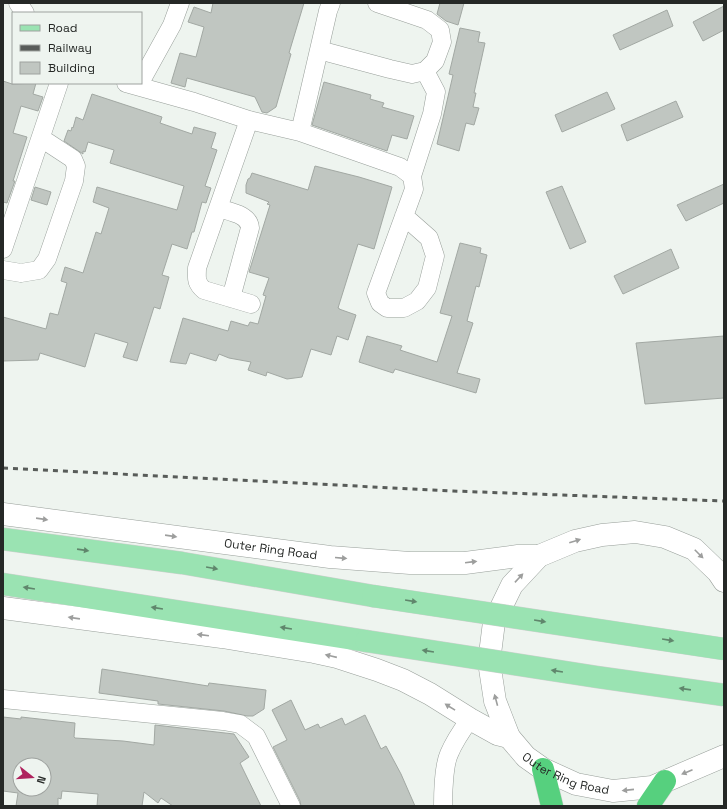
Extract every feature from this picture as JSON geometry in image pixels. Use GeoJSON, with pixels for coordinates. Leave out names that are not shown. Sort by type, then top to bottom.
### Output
{"type":"FeatureCollection","features":[{"type":"Feature","properties":{"kind":"highway"},"geometry":{"type":"LineString","coordinates":[[543,769],[552,806]]}},
{"type":"Feature","properties":{"kind":"highway"},"geometry":{"type":"LineString","coordinates":[[648,806],[665,781]]}},
{"type":"Feature","properties":{"kind":"main road","name":"Outer Ring Road"},"geometry":{"type":"LineString","coordinates":[[3,514],[330,557],[410,563],[465,563],[518,556],[539,556],[575,540],[602,535],[635,532],[665,537],[694,549],[722,575]]}},
{"type":"Feature","properties":{"kind":"main road"},"geometry":{"type":"LineString","coordinates":[[3,539],[182,563],[373,596],[724,649]]}},
{"type":"Feature","properties":{"kind":"main road","name":"Outer Ring Road"},"geometry":{"type":"LineString","coordinates":[[539,556],[512,586],[494,622],[489,662],[495,701],[509,737],[526,757],[543,769],[576,784],[614,791],[652,787],[716,760],[724,739]]}},
{"type":"Feature","properties":{"kind":"main road"},"geometry":{"type":"LineString","coordinates":[[3,584],[597,677],[724,694]]}},
{"type":"Feature","properties":{"kind":"main road"},"geometry":{"type":"LineString","coordinates":[[3,608],[230,638],[337,657],[404,680],[430,694],[470,720],[497,734],[509,737]]}},
{"type":"Feature","properties":{"kind":"street"},"geometry":{"type":"LineString","coordinates":[[18,3],[24,12]]}},
{"type":"Feature","properties":{"kind":"street"},"geometry":{"type":"LineString","coordinates":[[142,73],[172,25],[180,3]]}},
{"type":"Feature","properties":{"kind":"street"},"geometry":{"type":"LineString","coordinates":[[300,132],[331,3]]}},
{"type":"Feature","properties":{"kind":"street"},"geometry":{"type":"LineString","coordinates":[[319,50],[412,74],[425,71],[435,61],[442,42],[440,30],[427,20],[378,3]]}},
{"type":"Feature","properties":{"kind":"street"},"geometry":{"type":"LineString","coordinates":[[404,216],[429,238],[435,256],[427,288],[417,301],[404,308],[387,308],[380,303],[376,293],[404,216],[414,189],[412,176],[432,114],[436,92],[425,71]]}},
{"type":"Feature","properties":{"kind":"street"},"geometry":{"type":"LineString","coordinates":[[3,248],[59,84]]}},
{"type":"Feature","properties":{"kind":"street"},"geometry":{"type":"LineString","coordinates":[[139,84],[249,120],[300,132],[400,166],[412,176]]}},
{"type":"Feature","properties":{"kind":"street"},"geometry":{"type":"LineString","coordinates":[[249,120],[197,268],[198,284],[204,290],[250,304]]}},
{"type":"Feature","properties":{"kind":"street"},"geometry":{"type":"LineString","coordinates":[[3,270],[21,273],[39,270],[47,259],[74,181],[76,166],[73,159],[41,138]]}},
{"type":"Feature","properties":{"kind":"street"},"geometry":{"type":"LineString","coordinates":[[218,208],[239,214],[246,218],[250,223],[250,228],[231,298]]}},
{"type":"Feature","properties":{"kind":"street"},"geometry":{"type":"LineString","coordinates":[[3,699],[223,721],[240,724],[256,736],[291,806]]}},
{"type":"Feature","properties":{"kind":"street"},"geometry":{"type":"LineString","coordinates":[[443,806],[442,791],[448,755],[464,727],[470,720]]}},
{"type":"Feature","properties":{"kind":"building"},"geometry":{"type":"Polygon","coordinates":[[[213,3],[304,3],[289,53],[291,54],[276,107],[267,113],[262,112],[255,97],[187,78],[185,87],[171,83],[180,53],[196,57],[204,27],[188,22],[194,7],[211,13],[213,3]]]}},
{"type":"Feature","properties":{"kind":"building"},"geometry":{"type":"Polygon","coordinates":[[[440,3],[464,3],[458,25],[446,21],[437,14],[440,3]]]}},
{"type":"Feature","properties":{"kind":"building"},"geometry":{"type":"Polygon","coordinates":[[[724,6],[724,30],[703,41],[693,22],[724,6]]]}},
{"type":"Feature","properties":{"kind":"building"},"geometry":{"type":"Polygon","coordinates":[[[667,10],[673,26],[620,50],[613,35],[667,10]]]}},
{"type":"Feature","properties":{"kind":"building"},"geometry":{"type":"Polygon","coordinates":[[[460,28],[480,32],[478,42],[485,43],[474,93],[476,93],[473,107],[479,108],[474,125],[466,123],[459,151],[437,144],[453,75],[449,74],[460,28]]]}},
{"type":"Feature","properties":{"kind":"building"},"geometry":{"type":"Polygon","coordinates":[[[3,81],[12,84],[36,84],[33,94],[43,97],[38,111],[21,106],[13,133],[27,137],[13,181],[15,181],[7,203],[3,202],[3,81]]]}},
{"type":"Feature","properties":{"kind":"building"},"geometry":{"type":"Polygon","coordinates":[[[324,82],[371,95],[370,99],[384,103],[382,107],[414,116],[407,139],[392,135],[387,151],[312,125],[324,82]]]}},
{"type":"Feature","properties":{"kind":"building"},"geometry":{"type":"Polygon","coordinates":[[[607,92],[615,109],[562,132],[555,115],[607,92]]]}},
{"type":"Feature","properties":{"kind":"building"},"geometry":{"type":"Polygon","coordinates":[[[92,94],[162,117],[160,123],[192,134],[194,127],[216,133],[211,148],[217,150],[205,186],[211,188],[206,203],[202,202],[194,232],[192,232],[187,249],[172,244],[162,275],[169,277],[160,309],[154,307],[137,361],[123,357],[128,343],[95,333],[85,367],[40,353],[38,360],[3,361],[3,317],[46,329],[50,313],[58,315],[67,283],[61,281],[65,267],[83,273],[96,232],[101,234],[109,208],[93,202],[97,187],[177,210],[184,186],[110,163],[114,150],[88,142],[83,154],[64,141],[68,130],[71,131],[72,127],[73,128],[76,117],[83,120],[92,94]]]}},
{"type":"Feature","properties":{"kind":"building"},"geometry":{"type":"Polygon","coordinates":[[[676,101],[683,117],[627,141],[621,125],[676,101]]]}},
{"type":"Feature","properties":{"kind":"building"},"geometry":{"type":"Polygon","coordinates":[[[315,166],[392,187],[374,249],[358,244],[338,308],[356,315],[348,340],[337,336],[331,355],[311,349],[302,377],[287,379],[267,372],[266,376],[248,370],[251,362],[229,358],[219,354],[216,361],[190,353],[186,364],[170,362],[183,318],[228,331],[231,321],[248,326],[250,322],[258,324],[266,296],[263,295],[269,278],[249,272],[270,205],[267,204],[269,202],[246,193],[248,179],[252,173],[308,190],[315,166]]]}},
{"type":"Feature","properties":{"kind":"building"},"geometry":{"type":"Polygon","coordinates":[[[724,184],[724,203],[686,221],[677,205],[724,184]]]}},
{"type":"Feature","properties":{"kind":"building"},"geometry":{"type":"Polygon","coordinates":[[[562,186],[586,242],[570,249],[546,192],[562,186]]]}},
{"type":"Feature","properties":{"kind":"building"},"geometry":{"type":"Polygon","coordinates":[[[35,187],[51,192],[47,205],[31,200],[35,187]]]}},
{"type":"Feature","properties":{"kind":"building"},"geometry":{"type":"Polygon","coordinates":[[[460,243],[481,248],[480,253],[487,255],[479,287],[476,286],[467,321],[473,323],[457,373],[480,379],[476,393],[395,369],[393,373],[359,362],[367,336],[402,346],[400,350],[437,362],[452,316],[440,313],[460,243]]]}},
{"type":"Feature","properties":{"kind":"building"},"geometry":{"type":"Polygon","coordinates":[[[671,249],[679,268],[623,294],[614,276],[671,249]]]}},
{"type":"Feature","properties":{"kind":"building"},"geometry":{"type":"Polygon","coordinates":[[[724,336],[724,398],[645,404],[636,343],[724,336]]]}},
{"type":"Feature","properties":{"kind":"building"},"geometry":{"type":"Polygon","coordinates":[[[102,669],[208,686],[209,683],[266,690],[264,709],[253,716],[247,716],[224,711],[158,704],[158,701],[99,693],[102,669]]]}},
{"type":"Feature","properties":{"kind":"building"},"geometry":{"type":"Polygon","coordinates":[[[291,700],[305,730],[318,724],[320,728],[342,718],[345,725],[365,715],[381,749],[386,746],[401,774],[415,806],[301,806],[300,801],[273,747],[287,740],[272,710],[291,700]]]}},
{"type":"Feature","properties":{"kind":"building"},"geometry":{"type":"Polygon","coordinates":[[[3,717],[21,719],[21,717],[75,723],[75,738],[123,741],[154,745],[155,725],[234,734],[249,757],[240,763],[261,806],[173,806],[161,798],[158,803],[144,792],[142,806],[97,806],[98,794],[62,791],[61,799],[58,798],[58,806],[16,806],[17,797],[52,797],[52,757],[12,757],[12,792],[3,791],[3,717]]]}},
{"type":"Feature","properties":{"kind":"railway"},"geometry":{"type":"LineString","coordinates":[[3,468],[453,491],[724,501]]}}]}
